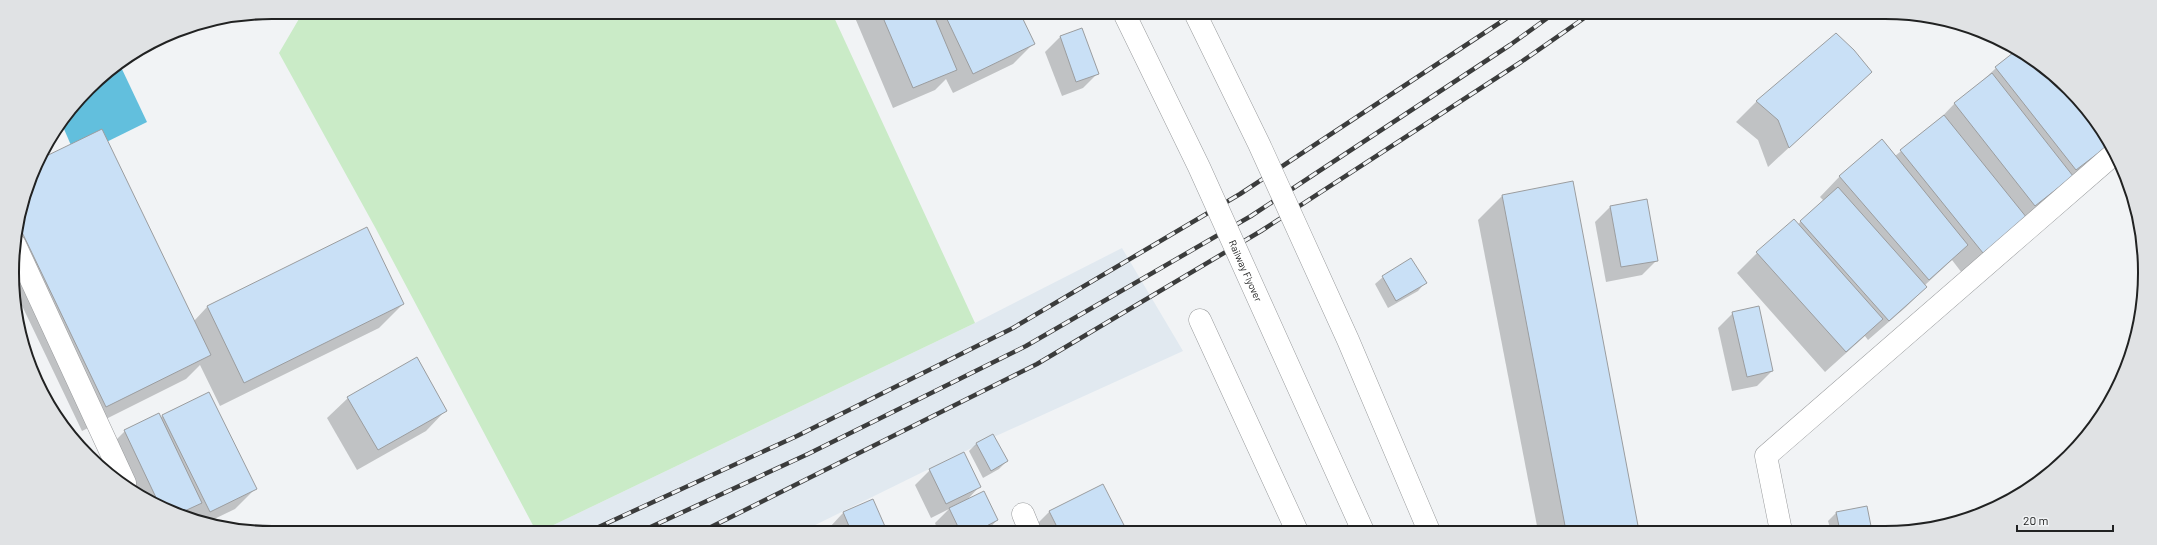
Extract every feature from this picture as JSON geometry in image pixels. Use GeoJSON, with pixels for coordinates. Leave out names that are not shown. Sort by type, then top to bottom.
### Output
{"type":"FeatureCollection","features":[{"type":"Feature","properties":{"kind":"main road","name":"Railway Flyover"},"geometry":{"type":"LineString","coordinates":[[1127,19],[1199,167],[1361,526]]}},
{"type":"Feature","properties":{"kind":"main road"},"geometry":{"type":"LineString","coordinates":[[1199,19],[1259,144],[1345,333],[1427,526]]}},
{"type":"Feature","properties":{"kind":"main road"},"geometry":{"type":"LineString","coordinates":[[1780,526],[1766,456],[2110,157]]}},
{"type":"Feature","properties":{"kind":"main road"},"geometry":{"type":"LineString","coordinates":[[20,256],[122,477]]}},
{"type":"Feature","properties":{"kind":"main road"},"geometry":{"type":"LineString","coordinates":[[1200,320],[1294,526]]}},
{"type":"Feature","properties":{"kind":"shaded area"},"geometry":{"type":"Polygon","coordinates":[[[1122,248],[1183,351],[996,436],[813,526],[551,526],[975,323],[1122,248]]]}},
{"type":"Feature","properties":{"kind":"green space"},"geometry":{"type":"Polygon","coordinates":[[[299,19],[835,19],[975,323],[551,526],[533,526],[376,229],[279,53],[299,19]]]}},
{"type":"Feature","properties":{"kind":"water"},"geometry":{"type":"Polygon","coordinates":[[[122,69],[147,122],[76,157],[64,129],[71,118],[93,93],[122,69]]]}},
{"type":"Feature","properties":{"kind":"building"},"geometry":{"type":"Polygon","coordinates":[[[884,19],[936,19],[957,70],[913,88],[884,19]]]}},
{"type":"Feature","properties":{"kind":"building"},"geometry":{"type":"Polygon","coordinates":[[[947,19],[1023,19],[1035,44],[973,74],[947,19]]]}},
{"type":"Feature","properties":{"kind":"building"},"geometry":{"type":"Polygon","coordinates":[[[1082,28],[1099,74],[1076,82],[1060,36],[1082,28]]]}},
{"type":"Feature","properties":{"kind":"building"},"geometry":{"type":"Polygon","coordinates":[[[1836,33],[1854,50],[1872,72],[1789,148],[1778,120],[1756,101],[1836,33]]]}},
{"type":"Feature","properties":{"kind":"building"},"geometry":{"type":"Polygon","coordinates":[[[2012,54],[2039,71],[2075,105],[2086,118],[2105,148],[2076,170],[1995,67],[2012,54]]]}},
{"type":"Feature","properties":{"kind":"building"},"geometry":{"type":"Polygon","coordinates":[[[1992,73],[2073,176],[2035,206],[1954,103],[1992,73]]]}},
{"type":"Feature","properties":{"kind":"building"},"geometry":{"type":"Polygon","coordinates":[[[1944,115],[2027,218],[1983,253],[1900,150],[1944,115]]]}},
{"type":"Feature","properties":{"kind":"building"},"geometry":{"type":"Polygon","coordinates":[[[102,129],[211,355],[106,407],[22,233],[32,191],[48,155],[102,129]]]}},
{"type":"Feature","properties":{"kind":"building"},"geometry":{"type":"Polygon","coordinates":[[[1882,139],[1968,245],[1929,280],[1839,176],[1882,139]]]}},
{"type":"Feature","properties":{"kind":"building"},"geometry":{"type":"Polygon","coordinates":[[[1573,181],[1638,526],[1565,526],[1502,195],[1573,181]]]}},
{"type":"Feature","properties":{"kind":"building"},"geometry":{"type":"Polygon","coordinates":[[[1838,187],[1927,287],[1889,321],[1800,221],[1838,187]]]}},
{"type":"Feature","properties":{"kind":"building"},"geometry":{"type":"Polygon","coordinates":[[[1647,199],[1658,261],[1621,267],[1610,206],[1647,199]]]}},
{"type":"Feature","properties":{"kind":"building"},"geometry":{"type":"Polygon","coordinates":[[[1794,219],[1883,319],[1846,352],[1756,252],[1794,219]]]}},
{"type":"Feature","properties":{"kind":"building"},"geometry":{"type":"Polygon","coordinates":[[[367,227],[404,304],[244,383],[207,306],[367,227]]]}},
{"type":"Feature","properties":{"kind":"building"},"geometry":{"type":"Polygon","coordinates":[[[1411,258],[1427,283],[1396,301],[1382,276],[1411,258]]]}},
{"type":"Feature","properties":{"kind":"building"},"geometry":{"type":"Polygon","coordinates":[[[1759,306],[1773,371],[1747,377],[1732,312],[1759,306]]]}},
{"type":"Feature","properties":{"kind":"building"},"geometry":{"type":"Polygon","coordinates":[[[417,357],[447,411],[378,450],[347,397],[417,357]]]}},
{"type":"Feature","properties":{"kind":"building"},"geometry":{"type":"Polygon","coordinates":[[[209,392],[257,489],[210,512],[162,415],[209,392]]]}},
{"type":"Feature","properties":{"kind":"building"},"geometry":{"type":"Polygon","coordinates":[[[159,413],[202,503],[185,511],[156,498],[124,430],[159,413]]]}},
{"type":"Feature","properties":{"kind":"building"},"geometry":{"type":"Polygon","coordinates":[[[993,434],[1008,461],[991,471],[976,443],[993,434]]]}},
{"type":"Feature","properties":{"kind":"building"},"geometry":{"type":"Polygon","coordinates":[[[964,452],[981,487],[946,504],[929,469],[964,452]]]}},
{"type":"Feature","properties":{"kind":"building"},"geometry":{"type":"Polygon","coordinates":[[[1103,484],[1124,526],[1056,526],[1049,511],[1103,484]]]}},
{"type":"Feature","properties":{"kind":"building"},"geometry":{"type":"Polygon","coordinates":[[[984,491],[998,520],[987,526],[958,526],[949,508],[984,491]]]}},
{"type":"Feature","properties":{"kind":"building"},"geometry":{"type":"Polygon","coordinates":[[[873,499],[885,526],[849,526],[843,512],[873,499]]]}},
{"type":"Feature","properties":{"kind":"building"},"geometry":{"type":"Polygon","coordinates":[[[1867,506],[1871,526],[1839,526],[1836,512],[1867,506]]]}},
{"type":"Feature","properties":{"kind":"railway"},"geometry":{"type":"LineString","coordinates":[[601,526],[797,436],[1013,328],[1240,194],[1505,19]]}},
{"type":"Feature","properties":{"kind":"railway"},"geometry":{"type":"LineString","coordinates":[[653,526],[808,454],[1026,346],[1251,216],[1510,45],[1546,19]]}},
{"type":"Feature","properties":{"kind":"railway"},"geometry":{"type":"LineString","coordinates":[[713,526],[1037,364],[1261,231],[1521,62],[1583,19]]}}]}
